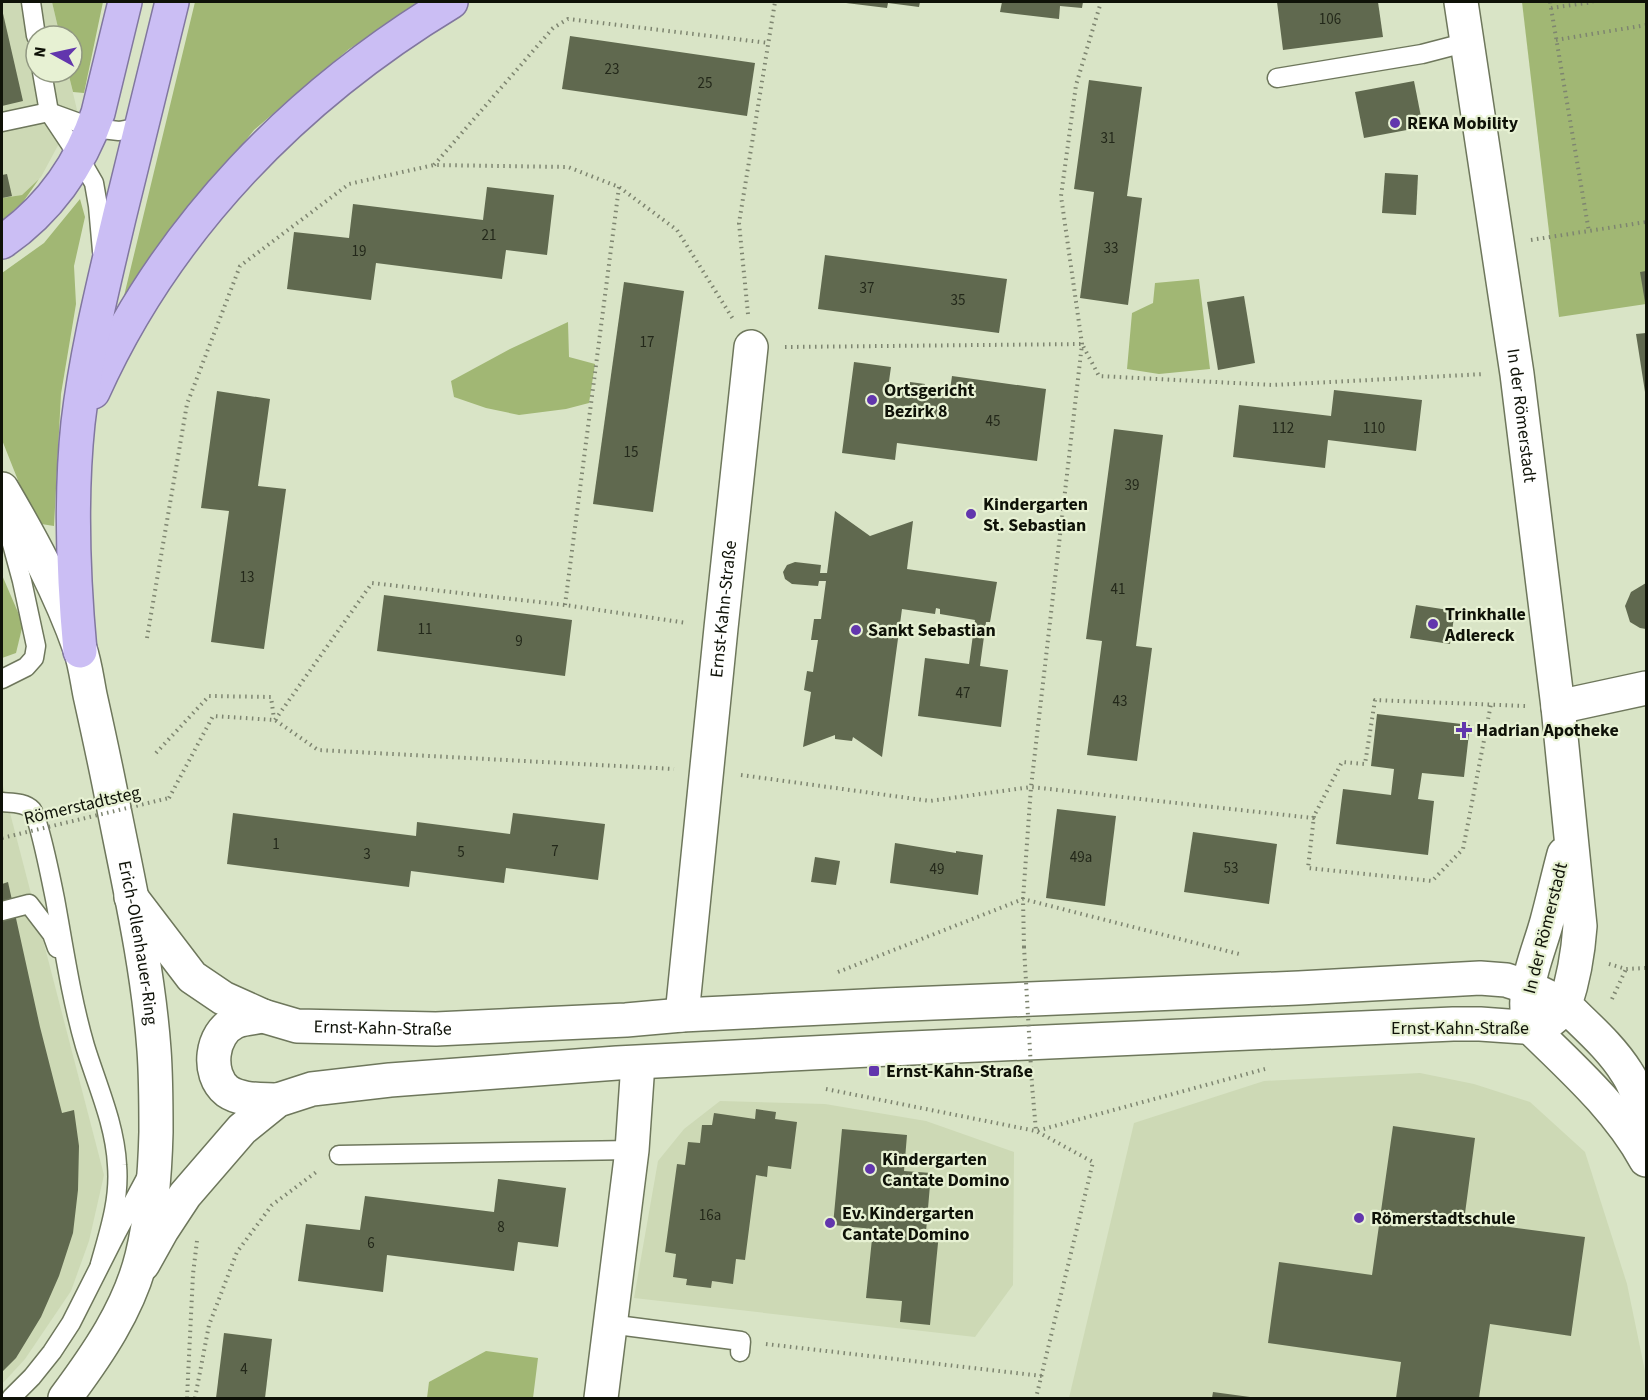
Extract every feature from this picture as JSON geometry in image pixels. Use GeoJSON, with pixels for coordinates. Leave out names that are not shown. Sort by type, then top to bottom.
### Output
{"type":"FeatureCollection","features":[{"type":"Feature","properties":{"kind":"highway"},"geometry":{"type":"LineString","coordinates":[[2,242],[41,210],[64,182],[86,142],[102,98],[125,2]]}},
{"type":"Feature","properties":{"kind":"highway"},"geometry":{"type":"LineString","coordinates":[[80,651],[73,537],[74,480],[78,423],[86,366],[172,2]]}},
{"type":"Feature","properties":{"kind":"highway"},"geometry":{"type":"LineString","coordinates":[[78,423],[104,366],[136,308],[183,239],[236,175],[280,131],[364,59],[420,20],[451,2]]}},
{"type":"Feature","properties":{"kind":"street","name":"In der Römerstadt"},"geometry":{"type":"LineString","coordinates":[[1461,2],[1517,374],[1558,707],[1580,926],[1578,956],[1564,1005],[1614,1054],[1629,1074],[1647,1125]]}},
{"type":"Feature","properties":{"kind":"street","name":"Ernst-Kahn-Straße"},"geometry":{"type":"LineString","coordinates":[[682,1015],[751,347]]}},
{"type":"Feature","properties":{"kind":"street","name":"Erich-Ollenhauer-Ring"},"geometry":{"type":"LineString","coordinates":[[2,489],[57,590],[80,651],[131,897],[154,1048],[155,1162],[151,1211],[142,1257],[116,1322],[90,1365],[65,1398]]}},
{"type":"Feature","properties":{"kind":"street"},"geometry":{"type":"LineString","coordinates":[[1558,707],[1647,688]]}},
{"type":"Feature","properties":{"kind":"street","name":"In der Römerstadt"},"geometry":{"type":"LineString","coordinates":[[1531,1028],[1527,1011],[1528,987],[1569,832]]}},
{"type":"Feature","properties":{"kind":"street","name":"Ernst-Kahn-Straße"},"geometry":{"type":"LineString","coordinates":[[131,897],[192,977],[223,998],[263,1016],[297,1026],[436,1029],[626,1020],[682,1015],[1480,978],[1506,980],[1528,987],[1564,1005],[1546,1024],[1531,1028],[1453,1024],[617,1063],[390,1080],[312,1089],[278,1100],[247,1099],[228,1091],[219,1081],[213,1054],[224,1030],[235,1022],[263,1016]]}},
{"type":"Feature","properties":{"kind":"street"},"geometry":{"type":"LineString","coordinates":[[1531,1028],[1619,1118],[1647,1160]]}},
{"type":"Feature","properties":{"kind":"street"},"geometry":{"type":"LineString","coordinates":[[601,1398],[632,1150],[638,1063]]}},
{"type":"Feature","properties":{"kind":"street","name":"Ernst-Kahn-Straße"},"geometry":{"type":"LineString","coordinates":[[130,1290],[162,1230],[185,1195],[242,1129],[278,1100]]}},
{"type":"Feature","properties":{"kind":"lane"},"geometry":{"type":"LineString","coordinates":[[30,2],[34,24]]}},
{"type":"Feature","properties":{"kind":"lane"},"geometry":{"type":"LineString","coordinates":[[1277,78],[1422,54],[1468,42]]}},
{"type":"Feature","properties":{"kind":"lane"},"geometry":{"type":"LineString","coordinates":[[44,84],[49,112],[86,142]]}},
{"type":"Feature","properties":{"kind":"lane"},"geometry":{"type":"LineString","coordinates":[[49,112],[86,142],[99,206],[105,278]]}},
{"type":"Feature","properties":{"kind":"lane"},"geometry":{"type":"LineString","coordinates":[[2,122],[49,112]]}},
{"type":"Feature","properties":{"kind":"lane"},"geometry":{"type":"LineString","coordinates":[[86,142],[119,130],[141,127]]}},
{"type":"Feature","properties":{"kind":"lane"},"geometry":{"type":"LineString","coordinates":[[2,506],[36,646],[34,658],[26,667],[2,679]]}},
{"type":"Feature","properties":{"kind":"lane"},"geometry":{"type":"LineString","coordinates":[[2,802],[25,806],[33,811],[37,823],[85,1047],[114,1140],[118,1167],[117,1192],[100,1264]]}},
{"type":"Feature","properties":{"kind":"lane"},"geometry":{"type":"LineString","coordinates":[[2,911],[29,904],[52,934],[71,983]]}},
{"type":"Feature","properties":{"kind":"lane"},"geometry":{"type":"LineString","coordinates":[[339,1155],[632,1150]]}},
{"type":"Feature","properties":{"kind":"lane"},"geometry":{"type":"LineString","coordinates":[[11,1398],[32,1377],[71,1323],[155,1162]]}},
{"type":"Feature","properties":{"kind":"lane"},"geometry":{"type":"LineString","coordinates":[[609,1324],[740,1346]]}},
{"type":"Feature","properties":{"kind":"path"},"geometry":{"type":"LineString","coordinates":[[751,347],[739,223],[776,2]]}},
{"type":"Feature","properties":{"kind":"path"},"geometry":{"type":"LineString","coordinates":[[1036,1131],[1023,899],[1031,787],[1082,345],[1061,196],[1076,86],[1101,2]]}},
{"type":"Feature","properties":{"kind":"path"},"geometry":{"type":"LineString","coordinates":[[1550,2],[1589,232]]}},
{"type":"Feature","properties":{"kind":"path"},"geometry":{"type":"LineString","coordinates":[[1551,8],[1593,2]]}},
{"type":"Feature","properties":{"kind":"path"},"geometry":{"type":"LineString","coordinates":[[434,165],[553,28],[568,19],[769,43]]}},
{"type":"Feature","properties":{"kind":"path"},"geometry":{"type":"LineString","coordinates":[[1556,40],[1647,25]]}},
{"type":"Feature","properties":{"kind":"path"},"geometry":{"type":"LineString","coordinates":[[147,638],[187,404],[240,266],[349,184],[434,165],[568,167],[619,188],[677,230],[751,347]]}},
{"type":"Feature","properties":{"kind":"path"},"geometry":{"type":"LineString","coordinates":[[565,605],[619,188]]}},
{"type":"Feature","properties":{"kind":"path"},"geometry":{"type":"LineString","coordinates":[[1498,246],[1647,222]]}},
{"type":"Feature","properties":{"kind":"path"},"geometry":{"type":"LineString","coordinates":[[751,347],[1082,345]]}},
{"type":"Feature","properties":{"kind":"path"},"geometry":{"type":"LineString","coordinates":[[1082,345],[1099,376],[1273,386],[1517,374]]}},
{"type":"Feature","properties":{"kind":"path"},"geometry":{"type":"LineString","coordinates":[[275,720],[372,583],[565,605],[721,628]]}},
{"type":"Feature","properties":{"kind":"path"},"geometry":{"type":"LineString","coordinates":[[156,753],[209,696],[271,697],[275,720],[318,750],[707,770]]}},
{"type":"Feature","properties":{"kind":"path"},"geometry":{"type":"LineString","coordinates":[[1491,704],[1463,849],[1432,881],[1308,868],[1314,815],[1342,762],[1365,764],[1375,700],[1491,704],[1511,705]]}},
{"type":"Feature","properties":{"kind":"path","name":"Römerstadtsteg"},"geometry":{"type":"LineString","coordinates":[[2,838],[169,798],[213,716],[275,720]]}},
{"type":"Feature","properties":{"kind":"path"},"geometry":{"type":"LineString","coordinates":[[741,775],[930,801],[1031,787],[1313,818],[1314,815]]}},
{"type":"Feature","properties":{"kind":"path"},"geometry":{"type":"LineString","coordinates":[[829,975],[1023,899],[1250,957]]}},
{"type":"Feature","properties":{"kind":"path"},"geometry":{"type":"LineString","coordinates":[[1612,999],[1626,969],[1647,968]]}},
{"type":"Feature","properties":{"kind":"path"},"geometry":{"type":"LineString","coordinates":[[1036,1131],[1275,1066]]}},
{"type":"Feature","properties":{"kind":"path"},"geometry":{"type":"LineString","coordinates":[[816,1087],[1036,1131],[1093,1162],[1036,1398]]}},
{"type":"Feature","properties":{"kind":"path"},"geometry":{"type":"LineString","coordinates":[[195,1398],[209,1325],[237,1252],[272,1205],[339,1155]]}},
{"type":"Feature","properties":{"kind":"path"},"geometry":{"type":"LineString","coordinates":[[187,1398],[193,1274],[197,1240]]}},
{"type":"Feature","properties":{"kind":"path"},"geometry":{"type":"LineString","coordinates":[[740,1346],[1042,1376]]}},
{"type":"Feature","properties":{"kind":"shaded area"},"geometry":{"type":"Polygon","coordinates":[[[2,2],[52,2],[57,24],[24,24],[24,84],[71,84],[77,110],[41,177],[22,195],[2,198],[2,2]]]}},
{"type":"Feature","properties":{"kind":"shaded area"},"geometry":{"type":"Polygon","coordinates":[[[2,782],[104,1175],[89,1241],[71,1291],[25,1359],[2,1384],[2,782]]]}},
{"type":"Feature","properties":{"kind":"shaded area","name":"Römerstadtschule"},"geometry":{"type":"Polygon","coordinates":[[[1420,1073],[1474,1084],[1530,1102],[1585,1152],[1627,1284],[1646,1376],[1646,1398],[1069,1398],[1134,1123],[1264,1081],[1420,1073]]]}},
{"type":"Feature","properties":{"kind":"shaded area","name":"Ev. Kindergarten Cantate Domino"},"geometry":{"type":"Polygon","coordinates":[[[720,1101],[825,1104],[926,1121],[1014,1152],[1013,1285],[975,1337],[634,1298],[658,1161],[684,1129],[720,1101]]]}},
{"type":"Feature","properties":{"kind":"green space"},"geometry":{"type":"Polygon","coordinates":[[[52,2],[103,2],[84,93],[73,92],[71,84],[84,84],[84,24],[57,24],[52,2]]]}},
{"type":"Feature","properties":{"kind":"green space"},"geometry":{"type":"Polygon","coordinates":[[[195,2],[423,2],[349,49],[254,130],[178,225],[117,325],[195,2]]]}},
{"type":"Feature","properties":{"kind":"green space"},"geometry":{"type":"Polygon","coordinates":[[[1522,2],[1646,2],[1646,304],[1559,317],[1522,2]]]}},
{"type":"Feature","properties":{"kind":"green space"},"geometry":{"type":"Polygon","coordinates":[[[39,179],[23,202],[2,221],[2,198],[22,195],[39,179]]]}},
{"type":"Feature","properties":{"kind":"green space"},"geometry":{"type":"Polygon","coordinates":[[[80,199],[85,217],[74,266],[76,304],[61,394],[54,526],[35,523],[2,440],[2,273],[44,243],[80,199]]]}},
{"type":"Feature","properties":{"kind":"green space"},"geometry":{"type":"Polygon","coordinates":[[[1199,279],[1210,369],[1159,374],[1127,369],[1132,313],[1153,303],[1155,283],[1199,279]]]}},
{"type":"Feature","properties":{"kind":"green space"},"geometry":{"type":"Polygon","coordinates":[[[568,322],[569,357],[595,364],[589,403],[566,409],[519,415],[486,408],[454,397],[451,381],[510,349],[568,322]]]}},
{"type":"Feature","properties":{"kind":"green space"},"geometry":{"type":"Polygon","coordinates":[[[2,575],[23,624],[16,653],[2,658],[2,575]]]}},
{"type":"Feature","properties":{"kind":"green space"},"geometry":{"type":"Polygon","coordinates":[[[486,1351],[538,1358],[533,1398],[427,1398],[429,1382],[486,1351]]]}},
{"type":"Feature","properties":{"kind":"building"},"geometry":{"type":"Polygon","coordinates":[[[846,2],[920,2],[919,7],[888,3],[887,8],[846,2]]]}},
{"type":"Feature","properties":{"kind":"building"},"geometry":{"type":"Polygon","coordinates":[[[1002,2],[1083,2],[1082,8],[1060,6],[1059,19],[1000,12],[1002,2]]]}},
{"type":"Feature","properties":{"kind":"building"},"geometry":{"type":"Polygon","coordinates":[[[1277,2],[1378,2],[1383,37],[1283,50],[1277,2]]]}},
{"type":"Feature","properties":{"kind":"building"},"geometry":{"type":"Polygon","coordinates":[[[2,9],[23,101],[2,106],[2,9]]]}},
{"type":"Feature","properties":{"kind":"building"},"geometry":{"type":"Polygon","coordinates":[[[570,36],[755,63],[747,116],[562,89],[570,36]]]}},
{"type":"Feature","properties":{"kind":"building"},"geometry":{"type":"Polygon","coordinates":[[[1089,80],[1142,87],[1127,196],[1142,198],[1128,305],[1080,298],[1094,192],[1074,189],[1089,80]]]}},
{"type":"Feature","properties":{"kind":"building"},"geometry":{"type":"Polygon","coordinates":[[[1414,81],[1423,127],[1364,138],[1355,92],[1414,81]]]}},
{"type":"Feature","properties":{"kind":"building"},"geometry":{"type":"Polygon","coordinates":[[[1385,173],[1418,175],[1416,215],[1382,213],[1385,173]]]}},
{"type":"Feature","properties":{"kind":"building"},"geometry":{"type":"Polygon","coordinates":[[[7,174],[12,196],[2,198],[2,175],[7,174]]]}},
{"type":"Feature","properties":{"kind":"building"},"geometry":{"type":"Polygon","coordinates":[[[487,187],[554,195],[547,255],[506,250],[502,279],[376,263],[371,300],[287,289],[294,232],[349,238],[353,204],[483,220],[487,187]]]}},
{"type":"Feature","properties":{"kind":"building"},"geometry":{"type":"Polygon","coordinates":[[[825,255],[1007,279],[999,333],[818,309],[825,255]]]}},
{"type":"Feature","properties":{"kind":"building"},"geometry":{"type":"Polygon","coordinates":[[[1646,271],[1646,302],[1645,302],[1640,272],[1646,271]]]}},
{"type":"Feature","properties":{"kind":"building"},"geometry":{"type":"Polygon","coordinates":[[[624,282],[684,291],[653,512],[593,504],[624,282]]]}},
{"type":"Feature","properties":{"kind":"building"},"geometry":{"type":"Polygon","coordinates":[[[1244,296],[1255,363],[1218,370],[1207,302],[1244,296]]]}},
{"type":"Feature","properties":{"kind":"building"},"geometry":{"type":"Polygon","coordinates":[[[1646,333],[1646,392],[1645,392],[1636,334],[1646,333]]]}},
{"type":"Feature","properties":{"kind":"building"},"geometry":{"type":"Polygon","coordinates":[[[854,362],[891,367],[888,388],[909,390],[910,382],[925,384],[924,394],[949,397],[952,376],[1046,389],[1037,461],[897,443],[895,460],[842,453],[854,362]]]}},
{"type":"Feature","properties":{"kind":"building"},"geometry":{"type":"Polygon","coordinates":[[[1334,390],[1422,400],[1416,451],[1328,440],[1325,468],[1233,457],[1239,405],[1331,416],[1334,390]]]}},
{"type":"Feature","properties":{"kind":"building"},"geometry":{"type":"Polygon","coordinates":[[[217,391],[270,399],[258,486],[286,489],[264,649],[211,642],[229,511],[201,508],[217,391]]]}},
{"type":"Feature","properties":{"kind":"building"},"geometry":{"type":"Polygon","coordinates":[[[1114,429],[1163,435],[1136,646],[1152,648],[1137,761],[1087,755],[1102,641],[1086,639],[1114,429]]]}},
{"type":"Feature","properties":{"kind":"building","name":"Sankt Sebastian"},"geometry":{"type":"Polygon","coordinates":[[[835,511],[870,536],[913,521],[907,569],[997,582],[990,622],[986,622],[980,666],[1008,670],[1001,727],[918,716],[925,658],[969,664],[975,620],[940,614],[940,609],[936,608],[935,614],[902,609],[882,757],[853,737],[852,741],[835,739],[835,735],[803,747],[811,692],[804,690],[807,671],[813,672],[818,640],[811,640],[814,619],[821,619],[826,581],[819,581],[818,586],[792,584],[785,579],[783,572],[787,565],[795,562],[821,565],[820,573],[827,573],[835,511]]]}},
{"type":"Feature","properties":{"kind":"building"},"geometry":{"type":"Polygon","coordinates":[[[1646,583],[1646,629],[1630,622],[1625,606],[1631,592],[1646,583]]]}},
{"type":"Feature","properties":{"kind":"building"},"geometry":{"type":"Polygon","coordinates":[[[384,595],[572,620],[565,676],[377,651],[384,595]]]}},
{"type":"Feature","properties":{"kind":"building","name":"Trinkhalle Adlereck"},"geometry":{"type":"Polygon","coordinates":[[[1416,605],[1455,611],[1450,644],[1410,638],[1416,605]]]}},
{"type":"Feature","properties":{"kind":"building"},"geometry":{"type":"Polygon","coordinates":[[[1377,714],[1470,725],[1464,777],[1422,773],[1418,799],[1434,801],[1428,855],[1336,844],[1343,789],[1391,795],[1394,769],[1371,766],[1377,714]]]}},
{"type":"Feature","properties":{"kind":"building"},"geometry":{"type":"Polygon","coordinates":[[[1057,809],[1116,816],[1105,906],[1046,898],[1057,809]]]}},
{"type":"Feature","properties":{"kind":"building"},"geometry":{"type":"Polygon","coordinates":[[[233,813],[416,836],[417,822],[510,834],[513,813],[605,824],[598,880],[506,868],[504,883],[411,871],[409,887],[227,864],[233,813]]]}},
{"type":"Feature","properties":{"kind":"building"},"geometry":{"type":"Polygon","coordinates":[[[1193,832],[1277,844],[1269,904],[1184,892],[1193,832]]]}},
{"type":"Feature","properties":{"kind":"building"},"geometry":{"type":"Polygon","coordinates":[[[895,843],[983,855],[978,895],[890,883],[895,843]]]}},
{"type":"Feature","properties":{"kind":"building"},"geometry":{"type":"Polygon","coordinates":[[[815,857],[840,861],[836,885],[811,882],[815,857]]]}},
{"type":"Feature","properties":{"kind":"building"},"geometry":{"type":"Polygon","coordinates":[[[8,882],[40,1027],[62,1113],[74,1110],[79,1146],[78,1190],[73,1233],[59,1276],[41,1317],[16,1358],[2,1372],[2,884],[8,882]]]}},
{"type":"Feature","properties":{"kind":"building"},"geometry":{"type":"Polygon","coordinates":[[[756,1109],[776,1112],[775,1119],[797,1122],[791,1169],[768,1166],[767,1177],[756,1175],[745,1260],[736,1259],[733,1284],[712,1281],[711,1288],[686,1285],[687,1279],[673,1277],[676,1254],[665,1252],[677,1164],[685,1165],[688,1142],[700,1143],[702,1125],[712,1125],[714,1113],[755,1119],[756,1109]]]}},
{"type":"Feature","properties":{"kind":"building"},"geometry":{"type":"Polygon","coordinates":[[[1393,1126],[1475,1138],[1464,1221],[1585,1237],[1571,1336],[1490,1324],[1479,1398],[1396,1398],[1401,1362],[1268,1343],[1279,1262],[1372,1275],[1393,1126]]]}},
{"type":"Feature","properties":{"kind":"building"},"geometry":{"type":"Polygon","coordinates":[[[842,1129],[907,1135],[904,1171],[931,1173],[926,1232],[939,1233],[930,1325],[900,1322],[902,1301],[866,1298],[873,1229],[833,1225],[842,1129]]]}},
{"type":"Feature","properties":{"kind":"building"},"geometry":{"type":"Polygon","coordinates":[[[498,1179],[566,1188],[558,1247],[518,1242],[514,1271],[387,1255],[383,1292],[298,1281],[306,1224],[360,1230],[365,1196],[494,1212],[498,1179]]]}},
{"type":"Feature","properties":{"kind":"building"},"geometry":{"type":"Polygon","coordinates":[[[224,1333],[272,1339],[265,1398],[216,1398],[224,1333]]]}},
{"type":"Feature","properties":{"kind":"building"},"geometry":{"type":"Polygon","coordinates":[[[1213,1392],[1250,1397],[1250,1398],[1212,1398],[1213,1392]]]}},
{"type":"Feature","properties":{"kind":"place","name":"REKA Mobility"},"geometry":{"type":"Point","coordinates":[1395,123]}},
{"type":"Feature","properties":{"kind":"place","name":"Ortsgericht Bezirk 8"},"geometry":{"type":"Point","coordinates":[872,400]}},
{"type":"Feature","properties":{"kind":"place","name":"Kindergarten St. Sebastian"},"geometry":{"type":"Point","coordinates":[971,514]}},
{"type":"Feature","properties":{"kind":"place","name":"Trinkhalle Adlereck"},"geometry":{"type":"Point","coordinates":[1433,624]}},
{"type":"Feature","properties":{"kind":"place","name":"Sankt Sebastian"},"geometry":{"type":"Point","coordinates":[856,630]}},
{"type":"Feature","properties":{"kind":"place","name":"Hadrian Apotheke"},"geometry":{"type":"Point","coordinates":[1464,730]}},
{"type":"Feature","properties":{"kind":"place","name":"Ernst-Kahn-Straße"},"geometry":{"type":"Point","coordinates":[874,1071]}},
{"type":"Feature","properties":{"kind":"place","name":"Kindergarten Cantate Domino"},"geometry":{"type":"Point","coordinates":[870,1169]}},
{"type":"Feature","properties":{"kind":"place","name":"Römerstadtschule"},"geometry":{"type":"Point","coordinates":[1359,1218]}},
{"type":"Feature","properties":{"kind":"place","name":"Ev. Kindergarten Cantate Domino"},"geometry":{"type":"Point","coordinates":[830,1223]}}]}
